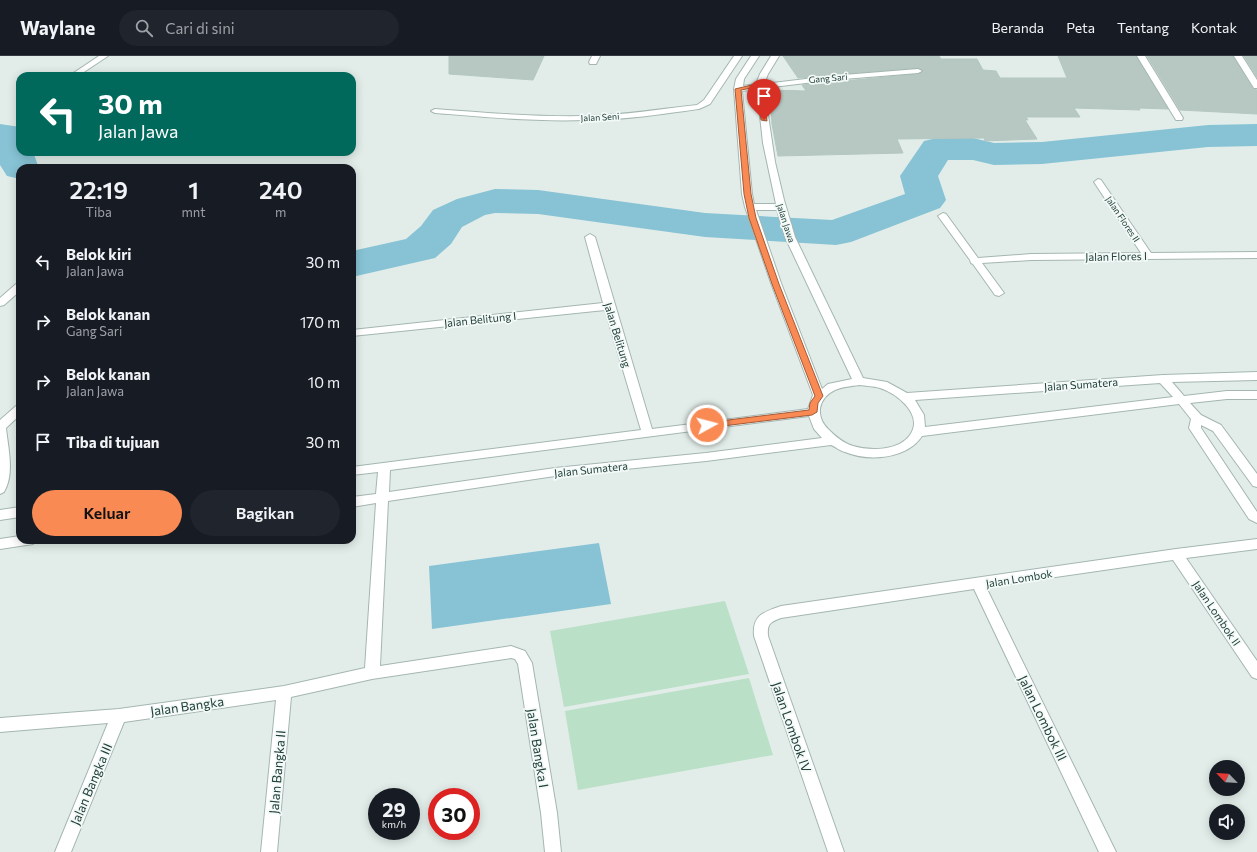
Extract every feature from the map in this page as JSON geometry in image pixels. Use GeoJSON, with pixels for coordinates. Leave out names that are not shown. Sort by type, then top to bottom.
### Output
{"type":"FeatureCollection","features":[{"type":"Feature","properties":{"kind":"street"},"geometry":{"type":"LineString","coordinates":[[80,72],[104,56]]}},
{"type":"Feature","properties":{"kind":"street","name":"Jalan Seni"},"geometry":{"type":"LineString","coordinates":[[435,111],[538,118],[587,118],[634,115],[699,107],[707,102],[738,56]]}},
{"type":"Feature","properties":{"kind":"street"},"geometry":{"type":"LineString","coordinates":[[755,56],[740,79],[738,89],[750,207],[758,237],[819,396]]}},
{"type":"Feature","properties":{"kind":"street"},"geometry":{"type":"LineString","coordinates":[[760,85],[764,74],[775,56]]}},
{"type":"Feature","properties":{"kind":"street"},"geometry":{"type":"LineString","coordinates":[[1141,56],[1179,118]]}},
{"type":"Feature","properties":{"kind":"street"},"geometry":{"type":"LineString","coordinates":[[1238,56],[1257,86]]}},
{"type":"Feature","properties":{"kind":"street","name":"Gang Sari"},"geometry":{"type":"LineString","coordinates":[[738,89],[760,85],[918,70]]}},
{"type":"Feature","properties":{"kind":"street","name":"Jalan Jawa"},"geometry":{"type":"LineString","coordinates":[[760,85],[770,162],[781,209],[790,237],[859,381]]}},
{"type":"Feature","properties":{"kind":"street","name":"Jalan Flores II"},"geometry":{"type":"LineString","coordinates":[[1098,182],[1148,256]]}},
{"type":"Feature","properties":{"kind":"street"},"geometry":{"type":"LineString","coordinates":[[750,207],[781,209]]}},
{"type":"Feature","properties":{"kind":"street"},"geometry":{"type":"LineString","coordinates":[[942,216],[999,294]]}},
{"type":"Feature","properties":{"kind":"street","name":"Jalan Belitung"},"geometry":{"type":"LineString","coordinates":[[590,236],[609,306],[647,432]]}},
{"type":"Feature","properties":{"kind":"street","name":"Jalan Flores I"},"geometry":{"type":"LineString","coordinates":[[974,261],[1031,257],[1257,256]]}},
{"type":"Feature","properties":{"kind":"street"},"geometry":{"type":"LineString","coordinates":[[0,302],[16,289]]}},
{"type":"Feature","properties":{"kind":"street","name":"Jalan Belitung I"},"geometry":{"type":"LineString","coordinates":[[356,333],[609,306]]}},
{"type":"Feature","properties":{"kind":"street","name":"Jalan Sumatera"},"geometry":{"type":"LineString","coordinates":[[905,397],[1163,379],[1257,376]]}},
{"type":"Feature","properties":{"kind":"street"},"geometry":{"type":"LineString","coordinates":[[1163,379],[1198,418],[1217,428],[1257,483]]}},
{"type":"Feature","properties":{"kind":"street"},"geometry":{"type":"LineString","coordinates":[[859,381],[884,385],[905,397],[913,405],[918,414],[920,424],[911,441],[902,448],[874,454],[844,448],[831,441],[821,432],[814,422],[812,412],[814,403],[819,396],[826,389],[836,385],[859,381]]}},
{"type":"Feature","properties":{"kind":"street"},"geometry":{"type":"LineString","coordinates":[[917,432],[1181,400],[1227,395],[1257,395]]}},
{"type":"Feature","properties":{"kind":"street"},"geometry":{"type":"LineString","coordinates":[[356,470],[812,412]]}},
{"type":"Feature","properties":{"kind":"street"},"geometry":{"type":"LineString","coordinates":[[0,488],[4,468],[1,426],[16,413]]}},
{"type":"Feature","properties":{"kind":"street"},"geometry":{"type":"LineString","coordinates":[[1198,418],[1195,428],[1253,516],[1257,518]]}},
{"type":"Feature","properties":{"kind":"street","name":"Jalan Sumatera"},"geometry":{"type":"LineString","coordinates":[[356,501],[554,472],[706,457],[831,441]]}},
{"type":"Feature","properties":{"kind":"street"},"geometry":{"type":"LineString","coordinates":[[372,673],[384,467]]}},
{"type":"Feature","properties":{"kind":"street"},"geometry":{"type":"LineString","coordinates":[[0,515],[16,513]]}},
{"type":"Feature","properties":{"kind":"street"},"geometry":{"type":"LineString","coordinates":[[0,544],[16,542]]}},
{"type":"Feature","properties":{"kind":"street","name":"Jalan Lombok"},"geometry":{"type":"LineString","coordinates":[[781,612],[1176,554],[1257,544]]}},
{"type":"Feature","properties":{"kind":"street","name":"Jalan Lombok II"},"geometry":{"type":"LineString","coordinates":[[1176,554],[1257,673]]}},
{"type":"Feature","properties":{"kind":"street","name":"Jalan Lombok III"},"geometry":{"type":"LineString","coordinates":[[978,584],[1108,852]]}},
{"type":"Feature","properties":{"kind":"street","name":"Jalan Lombok IV"},"geometry":{"type":"LineString","coordinates":[[781,612],[764,619],[761,624],[762,636],[836,852]]}},
{"type":"Feature","properties":{"kind":"street","name":"Jalan Bangka"},"geometry":{"type":"LineString","coordinates":[[0,725],[119,716],[284,692],[372,673],[511,652]]}},
{"type":"Feature","properties":{"kind":"street","name":"Jalan Bangka I"},"geometry":{"type":"LineString","coordinates":[[511,652],[520,655],[525,663],[549,813],[553,852]]}},
{"type":"Feature","properties":{"kind":"street","name":"Jalan Bangka II"},"geometry":{"type":"LineString","coordinates":[[269,852],[284,692]]}},
{"type":"Feature","properties":{"kind":"street","name":"Jalan Bangka III"},"geometry":{"type":"LineString","coordinates":[[62,852],[119,716]]}},
{"type":"Feature","properties":{"kind":"green space"},"geometry":{"type":"Polygon","coordinates":[[[725,601],[749,674],[564,707],[550,631],[725,601]]]}},
{"type":"Feature","properties":{"kind":"green space"},"geometry":{"type":"Polygon","coordinates":[[[749,678],[773,755],[578,790],[565,711],[749,678]]]}},
{"type":"Feature","properties":{"kind":"water"},"geometry":{"type":"Polygon","coordinates":[[[599,543],[611,604],[432,629],[429,566],[599,543]]]}},
{"type":"Feature","properties":{"kind":"building"},"geometry":{"type":"Polygon","coordinates":[[[449,56],[544,56],[533,80],[449,74],[449,56]]]}},
{"type":"Feature","properties":{"kind":"building"},"geometry":{"type":"Polygon","coordinates":[[[783,56],[939,56],[941,59],[977,59],[983,70],[996,71],[1000,78],[1067,78],[1058,56],[1136,56],[1168,109],[1139,108],[1140,110],[1074,108],[1080,117],[1026,117],[1028,120],[1025,120],[1037,139],[985,141],[984,138],[897,139],[903,153],[778,156],[772,124],[770,90],[806,91],[802,85],[918,74],[923,72],[918,68],[798,78],[783,56]]]}},
{"type":"Feature","properties":{"kind":"building"},"geometry":{"type":"Polygon","coordinates":[[[1147,56],[1233,56],[1253,89],[1257,90],[1257,114],[1180,110],[1147,56]]]}},
{"type":"Feature","properties":{"kind":"building"},"geometry":{"type":"Polygon","coordinates":[[[1244,56],[1257,56],[1257,77],[1244,56]]]}},
{"type":"Feature","properties":{"kind":"waterway"},"geometry":{"type":"LineString","coordinates":[[0,135],[8,135],[19,164]]}},
{"type":"Feature","properties":{"kind":"waterway"},"geometry":{"type":"LineString","coordinates":[[356,263],[420,249],[436,235],[447,219],[471,207],[495,201],[538,202],[705,225],[836,233],[926,200],[919,176],[937,149],[973,149],[994,154],[1042,153],[1208,136],[1257,135]]}},
{"type":"Feature","properties":{"kind":"route"},"geometry":{"type":"LineString","coordinates":[[707,425],[812,412],[814,403],[819,396],[758,237],[748,194],[738,89],[760,85],[764,120]]}}]}
